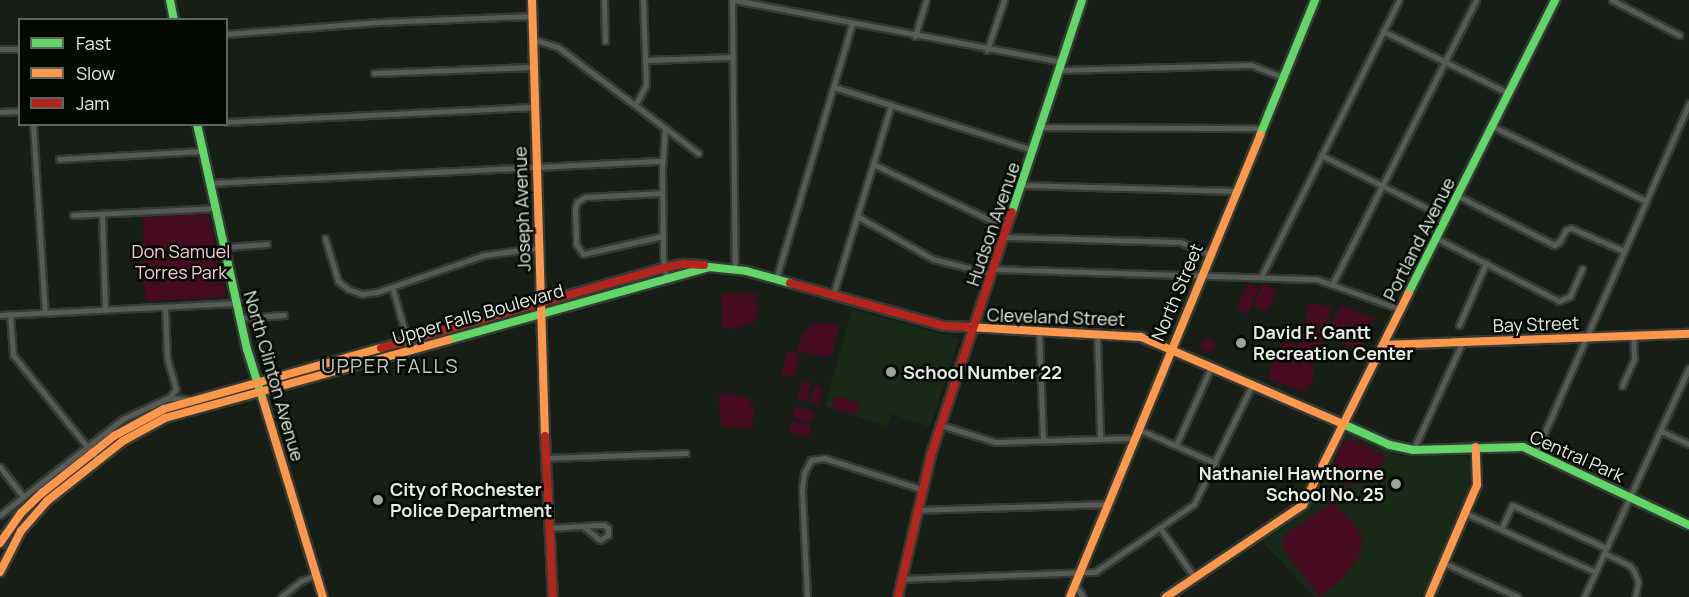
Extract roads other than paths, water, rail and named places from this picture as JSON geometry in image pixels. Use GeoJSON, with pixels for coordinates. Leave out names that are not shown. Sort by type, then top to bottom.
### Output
{"type":"FeatureCollection","features":[{"type":"Feature","properties":{"kind":"main road"},"geometry":{"type":"LineString","coordinates":[[170,0],[174,18]]}},
{"type":"Feature","properties":{"kind":"main road","name":"Joseph Avenue"},"geometry":{"type":"LineString","coordinates":[[532,0],[537,248],[553,597]]}},
{"type":"Feature","properties":{"kind":"main road","name":"Hudson Avenue"},"geometry":{"type":"LineString","coordinates":[[898,597],[921,489],[1082,0]]}},
{"type":"Feature","properties":{"kind":"main road","name":"North Street"},"geometry":{"type":"LineString","coordinates":[[1070,597],[1315,0]]}},
{"type":"Feature","properties":{"kind":"main road","name":"Portland Avenue"},"geometry":{"type":"LineString","coordinates":[[1166,597],[1302,505],[1555,0]]}},
{"type":"Feature","properties":{"kind":"main road","name":"North Clinton Avenue"},"geometry":{"type":"LineString","coordinates":[[197,126],[240,318],[323,597]]}},
{"type":"Feature","properties":{"kind":"main road","name":"Upper Falls Boulevard"},"geometry":{"type":"LineString","coordinates":[[0,543],[28,506],[89,450],[138,421],[194,399],[664,268],[692,264],[735,268],[928,323],[973,328]]}},
{"type":"Feature","properties":{"kind":"main road","name":"Upper Falls Boulevard"},"geometry":{"type":"LineString","coordinates":[[0,572],[19,535],[33,515],[123,441],[165,418],[666,277],[709,267]]}},
{"type":"Feature","properties":{"kind":"main road","name":"Cleveland Street"},"geometry":{"type":"LineString","coordinates":[[973,328],[1133,335],[1252,385]]}},
{"type":"Feature","properties":{"kind":"main road","name":"Bay Street"},"geometry":{"type":"LineString","coordinates":[[1383,345],[1689,334]]}},
{"type":"Feature","properties":{"kind":"main road","name":"Central Park"},"geometry":{"type":"LineString","coordinates":[[1252,385],[1390,445],[1413,450],[1516,446],[1536,452],[1689,525]]}},
{"type":"Feature","properties":{"kind":"main road"},"geometry":{"type":"LineString","coordinates":[[1429,597],[1477,485],[1476,447]]}},
{"type":"Feature","properties":{"kind":"street"},"geometry":{"type":"LineString","coordinates":[[604,0],[605,41]]}},
{"type":"Feature","properties":{"kind":"street"},"geometry":{"type":"LineString","coordinates":[[635,105],[646,85],[644,0]]}},
{"type":"Feature","properties":{"kind":"street"},"geometry":{"type":"LineString","coordinates":[[735,268],[733,0],[1060,66],[1251,65],[1283,77]]}},
{"type":"Feature","properties":{"kind":"street"},"geometry":{"type":"LineString","coordinates":[[915,36],[926,0]]}},
{"type":"Feature","properties":{"kind":"street"},"geometry":{"type":"LineString","coordinates":[[987,50],[1004,0]]}},
{"type":"Feature","properties":{"kind":"street"},"geometry":{"type":"LineString","coordinates":[[1261,277],[1399,0]]}},
{"type":"Feature","properties":{"kind":"street"},"geometry":{"type":"LineString","coordinates":[[1332,285],[1476,0]]}},
{"type":"Feature","properties":{"kind":"street"},"geometry":{"type":"LineString","coordinates":[[1612,0],[1679,35]]}},
{"type":"Feature","properties":{"kind":"street"},"geometry":{"type":"LineString","coordinates":[[228,34],[365,26],[380,22],[532,16]]}},
{"type":"Feature","properties":{"kind":"street"},"geometry":{"type":"LineString","coordinates":[[776,279],[852,24]]}},
{"type":"Feature","properties":{"kind":"street"},"geometry":{"type":"LineString","coordinates":[[1383,31],[1508,93]]}},
{"type":"Feature","properties":{"kind":"street"},"geometry":{"type":"LineString","coordinates":[[533,39],[556,46],[698,153]]}},
{"type":"Feature","properties":{"kind":"street"},"geometry":{"type":"LineString","coordinates":[[0,49],[18,49]]}},
{"type":"Feature","properties":{"kind":"street"},"geometry":{"type":"LineString","coordinates":[[646,60],[733,57]]}},
{"type":"Feature","properties":{"kind":"street"},"geometry":{"type":"LineString","coordinates":[[374,73],[533,66]]}},
{"type":"Feature","properties":{"kind":"street"},"geometry":{"type":"LineString","coordinates":[[834,87],[1033,150]]}},
{"type":"Feature","properties":{"kind":"street"},"geometry":{"type":"LineString","coordinates":[[1536,452],[1689,103]]}},
{"type":"Feature","properties":{"kind":"street"},"geometry":{"type":"LineString","coordinates":[[833,296],[891,105]]}},
{"type":"Feature","properties":{"kind":"street"},"geometry":{"type":"LineString","coordinates":[[228,122],[534,107]]}},
{"type":"Feature","properties":{"kind":"street"},"geometry":{"type":"LineString","coordinates":[[0,112],[18,111]]}},
{"type":"Feature","properties":{"kind":"street"},"geometry":{"type":"LineString","coordinates":[[33,126],[45,313]]}},
{"type":"Feature","properties":{"kind":"street"},"geometry":{"type":"LineString","coordinates":[[1492,126],[1646,201]]}},
{"type":"Feature","properties":{"kind":"street"},"geometry":{"type":"LineString","coordinates":[[1040,127],[1262,128]]}},
{"type":"Feature","properties":{"kind":"street"},"geometry":{"type":"LineString","coordinates":[[665,128],[662,193],[666,277]]}},
{"type":"Feature","properties":{"kind":"street"},"geometry":{"type":"LineString","coordinates":[[60,159],[203,151]]}},
{"type":"Feature","properties":{"kind":"street"},"geometry":{"type":"LineString","coordinates":[[1321,155],[1447,218]]}},
{"type":"Feature","properties":{"kind":"street"},"geometry":{"type":"LineString","coordinates":[[210,183],[662,161]]}},
{"type":"Feature","properties":{"kind":"street"},"geometry":{"type":"LineString","coordinates":[[873,164],[1008,228]]}},
{"type":"Feature","properties":{"kind":"street"},"geometry":{"type":"LineString","coordinates":[[1022,185],[1236,191]]}},
{"type":"Feature","properties":{"kind":"street"},"geometry":{"type":"LineString","coordinates":[[662,193],[585,197],[578,201],[575,209],[576,244],[584,254],[663,236]]}},
{"type":"Feature","properties":{"kind":"street"},"geometry":{"type":"LineString","coordinates":[[1458,196],[1554,245],[1570,228],[1624,251]]}},
{"type":"Feature","properties":{"kind":"street"},"geometry":{"type":"LineString","coordinates":[[73,215],[216,208]]}},
{"type":"Feature","properties":{"kind":"street"},"geometry":{"type":"LineString","coordinates":[[102,214],[105,310]]}},
{"type":"Feature","properties":{"kind":"street"},"geometry":{"type":"LineString","coordinates":[[857,216],[933,260],[992,272],[1316,279],[1400,309]]}},
{"type":"Feature","properties":{"kind":"street"},"geometry":{"type":"LineString","coordinates":[[1005,237],[1180,242],[1210,254]]}},
{"type":"Feature","properties":{"kind":"street"},"geometry":{"type":"LineString","coordinates":[[325,238],[334,272],[346,287],[366,294],[484,255],[537,248]]}},
{"type":"Feature","properties":{"kind":"street"},"geometry":{"type":"LineString","coordinates":[[1436,238],[1559,301],[1570,296],[1582,269]]}},
{"type":"Feature","properties":{"kind":"street"},"geometry":{"type":"LineString","coordinates":[[225,247],[267,244]]}},
{"type":"Feature","properties":{"kind":"street"},"geometry":{"type":"LineString","coordinates":[[1459,325],[1486,263]]}},
{"type":"Feature","properties":{"kind":"street"},"geometry":{"type":"LineString","coordinates":[[392,287],[407,339]]}},
{"type":"Feature","properties":{"kind":"street"},"geometry":{"type":"LineString","coordinates":[[0,315],[237,303]]}},
{"type":"Feature","properties":{"kind":"street"},"geometry":{"type":"LineString","coordinates":[[0,515],[89,450],[123,420],[170,397],[176,389],[167,358],[165,308]]}},
{"type":"Feature","properties":{"kind":"street"},"geometry":{"type":"LineString","coordinates":[[10,315],[13,355],[98,460]]}},
{"type":"Feature","properties":{"kind":"street"},"geometry":{"type":"LineString","coordinates":[[240,318],[284,315]]}},
{"type":"Feature","properties":{"kind":"street"},"geometry":{"type":"LineString","coordinates":[[1039,332],[1043,440]]}},
{"type":"Feature","properties":{"kind":"street"},"geometry":{"type":"LineString","coordinates":[[1097,334],[1100,438]]}},
{"type":"Feature","properties":{"kind":"street"},"geometry":{"type":"LineString","coordinates":[[1622,386],[1634,359],[1633,336]]}},
{"type":"Feature","properties":{"kind":"street"},"geometry":{"type":"LineString","coordinates":[[1413,450],[1462,341]]}},
{"type":"Feature","properties":{"kind":"street"},"geometry":{"type":"LineString","coordinates":[[1176,446],[1211,367]]}},
{"type":"Feature","properties":{"kind":"street"},"geometry":{"type":"LineString","coordinates":[[1584,597],[1689,368]]}},
{"type":"Feature","properties":{"kind":"street"},"geometry":{"type":"LineString","coordinates":[[902,579],[1095,572],[1194,504],[1252,385]]}},
{"type":"Feature","properties":{"kind":"street"},"geometry":{"type":"LineString","coordinates":[[170,397],[194,399]]}},
{"type":"Feature","properties":{"kind":"street"},"geometry":{"type":"LineString","coordinates":[[941,425],[995,442],[1135,438]]}},
{"type":"Feature","properties":{"kind":"street"},"geometry":{"type":"LineString","coordinates":[[1138,429],[1215,463]]}},
{"type":"Feature","properties":{"kind":"street"},"geometry":{"type":"LineString","coordinates":[[1661,431],[1689,444]]}},
{"type":"Feature","properties":{"kind":"street"},"geometry":{"type":"LineString","coordinates":[[546,458],[686,453]]}},
{"type":"Feature","properties":{"kind":"street"},"geometry":{"type":"LineString","coordinates":[[807,597],[802,489],[804,473],[811,460],[824,458],[921,489]]}},
{"type":"Feature","properties":{"kind":"street"},"geometry":{"type":"LineString","coordinates":[[0,467],[23,496]]}},
{"type":"Feature","properties":{"kind":"street"},"geometry":{"type":"LineString","coordinates":[[916,510],[1108,504]]}},
{"type":"Feature","properties":{"kind":"street"},"geometry":{"type":"LineString","coordinates":[[1501,529],[1512,505],[1605,551],[1629,565],[1634,571],[1638,582],[1635,597]]}},
{"type":"Feature","properties":{"kind":"street"},"geometry":{"type":"LineString","coordinates":[[1465,513],[1595,572]]}},
{"type":"Feature","properties":{"kind":"street"},"geometry":{"type":"LineString","coordinates":[[549,528],[583,526],[604,525],[608,528],[608,535],[600,540],[583,526]]}},
{"type":"Feature","properties":{"kind":"street"},"geometry":{"type":"LineString","coordinates":[[1160,528],[1195,578]]}},
{"type":"Feature","properties":{"kind":"street"},"geometry":{"type":"LineString","coordinates":[[1444,563],[1518,597]]}},
{"type":"Feature","properties":{"kind":"street"},"geometry":{"type":"LineString","coordinates":[[281,597],[301,581],[316,575]]}},
{"type":"Feature","properties":{"kind":"street"},"geometry":{"type":"LineString","coordinates":[[1075,585],[1083,597]]}},
{"type":"Feature","properties":{"kind":"place","name":"David F. Gantt Recreation Center"},"geometry":{"type":"Point","coordinates":[1241,343]}},
{"type":"Feature","properties":{"kind":"place","name":"School Number 22"},"geometry":{"type":"Point","coordinates":[891,372]}},
{"type":"Feature","properties":{"kind":"place","name":"Nathaniel Hawthorne School No. 25"},"geometry":{"type":"Point","coordinates":[1396,484]}},
{"type":"Feature","properties":{"kind":"place","name":"City of Rochester Police Department"},"geometry":{"type":"Point","coordinates":[378,500]}},
{"type":"Feature","properties":{"kind":"district","name":"UPPER FALLS"},"geometry":{"type":"Point","coordinates":[390,365]}},
{"type":"Feature","properties":{"kind":"park label","name":"Don Samuel Torres Park"},"geometry":{"type":"Point","coordinates":[181,262]}}]}
